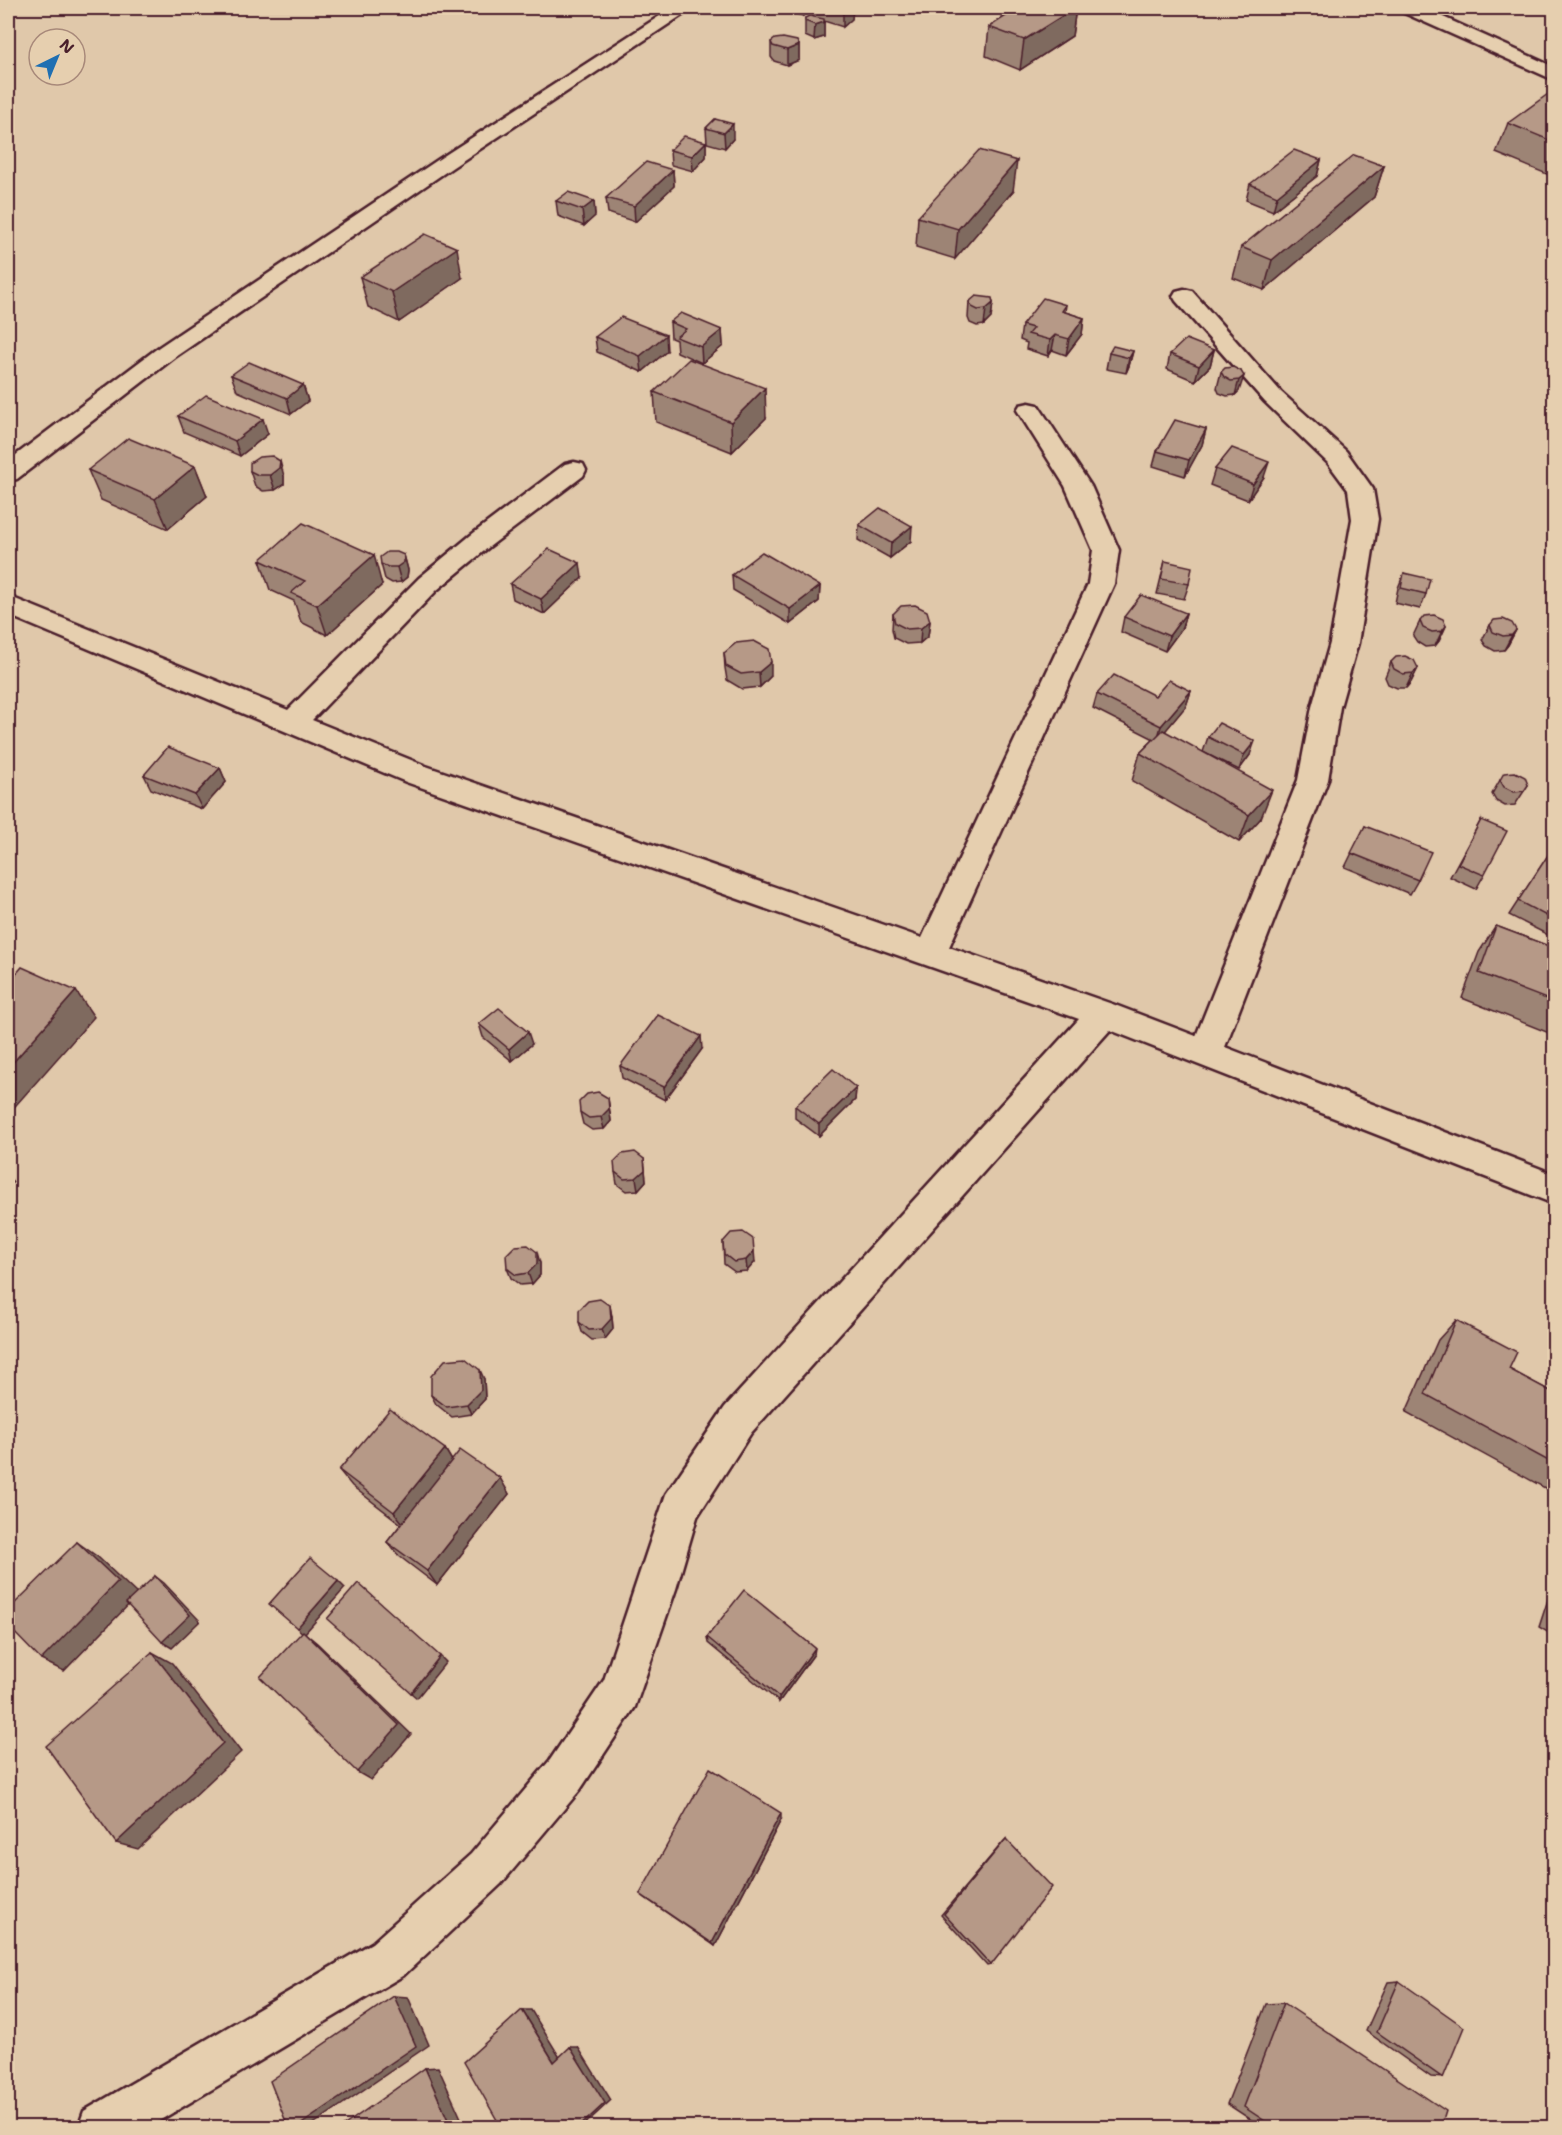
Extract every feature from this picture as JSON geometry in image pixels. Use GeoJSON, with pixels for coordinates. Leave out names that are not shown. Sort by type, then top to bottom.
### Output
{"type":"FeatureCollection","features":[{"type":"Feature","properties":{"kind":"street"},"geometry":{"type":"LineString","coordinates":[[8,473],[167,352],[446,163],[684,8]]}},
{"type":"Feature","properties":{"kind":"street"},"geometry":{"type":"LineString","coordinates":[[1409,8],[1554,74]]}},
{"type":"Feature","properties":{"kind":"street"},"geometry":{"type":"LineString","coordinates":[[1184,296],[1273,397],[1337,457],[1360,489],[1365,519],[1344,642],[1326,707],[1313,780],[1206,1053]]}},
{"type":"Feature","properties":{"kind":"street"},"geometry":{"type":"LineString","coordinates":[[931,952],[1101,584],[1106,550],[1078,486],[1029,410]]}},
{"type":"Feature","properties":{"kind":"street"},"geometry":{"type":"LineString","coordinates":[[292,723],[428,584],[480,541],[574,470]]}},
{"type":"Feature","properties":{"kind":"street"},"geometry":{"type":"LineString","coordinates":[[8,605],[416,774],[1104,1014],[1554,1189]]}},
{"type":"Feature","properties":{"kind":"street"},"geometry":{"type":"LineString","coordinates":[[101,2127],[388,1959],[486,1869],[565,1775],[620,1692],[656,1589],[680,1508],[738,1420],[1104,1014]]}},
{"type":"Feature","properties":{"kind":"building"},"geometry":{"type":"Polygon","coordinates":[[[828,8],[849,8],[843,12],[828,8]]]}},
{"type":"Feature","properties":{"kind":"building"},"geometry":{"type":"Polygon","coordinates":[[[1007,8],[1075,8],[1024,40],[989,27],[1014,11],[1007,8]]]}},
{"type":"Feature","properties":{"kind":"building"},"geometry":{"type":"Polygon","coordinates":[[[809,16],[824,19],[824,22],[815,25],[805,21],[805,18],[809,16]]]}},
{"type":"Feature","properties":{"kind":"building"},"geometry":{"type":"Polygon","coordinates":[[[783,38],[797,41],[799,45],[787,50],[773,46],[771,42],[783,38]]]}},
{"type":"Feature","properties":{"kind":"building"},"geometry":{"type":"Polygon","coordinates":[[[1548,94],[1554,96],[1554,142],[1508,123],[1548,94]]]}},
{"type":"Feature","properties":{"kind":"building"},"geometry":{"type":"Polygon","coordinates":[[[715,119],[733,124],[724,133],[706,128],[715,119]]]}},
{"type":"Feature","properties":{"kind":"building"},"geometry":{"type":"Polygon","coordinates":[[[684,136],[706,142],[692,156],[670,150],[684,136]]]}},
{"type":"Feature","properties":{"kind":"building"},"geometry":{"type":"Polygon","coordinates":[[[979,150],[1017,161],[958,229],[918,217],[979,150]]]}},
{"type":"Feature","properties":{"kind":"building"},"geometry":{"type":"Polygon","coordinates":[[[1294,150],[1321,160],[1277,196],[1250,184],[1294,150]]]}},
{"type":"Feature","properties":{"kind":"building"},"geometry":{"type":"Polygon","coordinates":[[[1354,155],[1384,166],[1272,260],[1241,247],[1354,155]]]}},
{"type":"Feature","properties":{"kind":"building"},"geometry":{"type":"Polygon","coordinates":[[[646,162],[673,170],[634,206],[606,198],[646,162]]]}},
{"type":"Feature","properties":{"kind":"building"},"geometry":{"type":"Polygon","coordinates":[[[568,192],[594,201],[582,210],[556,201],[568,192]]]}},
{"type":"Feature","properties":{"kind":"building"},"geometry":{"type":"Polygon","coordinates":[[[425,234],[457,248],[392,292],[360,277],[425,234]]]}},
{"type":"Feature","properties":{"kind":"building"},"geometry":{"type":"Polygon","coordinates":[[[976,296],[992,298],[993,303],[986,309],[978,310],[969,302],[976,296]]]}},
{"type":"Feature","properties":{"kind":"building"},"geometry":{"type":"Polygon","coordinates":[[[1043,298],[1066,305],[1062,311],[1084,318],[1069,339],[1055,335],[1050,340],[1028,334],[1033,328],[1022,325],[1043,298]]]}},
{"type":"Feature","properties":{"kind":"building"},"geometry":{"type":"Polygon","coordinates":[[[681,313],[722,330],[701,347],[676,337],[686,329],[670,322],[681,313]]]}},
{"type":"Feature","properties":{"kind":"building"},"geometry":{"type":"Polygon","coordinates":[[[621,317],[666,335],[640,356],[595,337],[621,317]]]}},
{"type":"Feature","properties":{"kind":"building"},"geometry":{"type":"Polygon","coordinates":[[[1186,339],[1214,350],[1199,366],[1170,354],[1186,339]]]}},
{"type":"Feature","properties":{"kind":"building"},"geometry":{"type":"Polygon","coordinates":[[[1113,346],[1133,351],[1129,358],[1109,353],[1113,346]]]}},
{"type":"Feature","properties":{"kind":"building"},"geometry":{"type":"Polygon","coordinates":[[[689,359],[765,388],[731,422],[654,392],[689,359]]]}},
{"type":"Feature","properties":{"kind":"building"},"geometry":{"type":"Polygon","coordinates":[[[249,362],[303,385],[287,398],[231,375],[249,362]]]}},
{"type":"Feature","properties":{"kind":"building"},"geometry":{"type":"Polygon","coordinates":[[[1233,367],[1241,371],[1244,376],[1239,380],[1231,381],[1221,372],[1225,368],[1233,367]]]}},
{"type":"Feature","properties":{"kind":"building"},"geometry":{"type":"Polygon","coordinates":[[[206,395],[263,419],[235,441],[178,416],[206,395]]]}},
{"type":"Feature","properties":{"kind":"building"},"geometry":{"type":"Polygon","coordinates":[[[1175,420],[1206,429],[1189,460],[1157,451],[1175,420]]]}},
{"type":"Feature","properties":{"kind":"building"},"geometry":{"type":"Polygon","coordinates":[[[128,438],[195,466],[155,499],[88,470],[128,438]]]}},
{"type":"Feature","properties":{"kind":"building"},"geometry":{"type":"Polygon","coordinates":[[[1232,448],[1269,462],[1253,484],[1215,469],[1232,448]]]}},
{"type":"Feature","properties":{"kind":"building"},"geometry":{"type":"Polygon","coordinates":[[[272,456],[280,461],[279,468],[270,475],[258,475],[250,471],[250,463],[259,457],[272,456]]]}},
{"type":"Feature","properties":{"kind":"building"},"geometry":{"type":"Polygon","coordinates":[[[880,508],[912,526],[891,543],[859,525],[880,508]]]}},
{"type":"Feature","properties":{"kind":"building"},"geometry":{"type":"Polygon","coordinates":[[[303,523],[374,555],[317,605],[291,593],[305,581],[260,560],[303,523]]]}},
{"type":"Feature","properties":{"kind":"building"},"geometry":{"type":"Polygon","coordinates":[[[549,549],[580,563],[541,599],[510,584],[549,549]]]}},
{"type":"Feature","properties":{"kind":"building"},"geometry":{"type":"Polygon","coordinates":[[[387,552],[404,555],[404,562],[397,567],[381,564],[380,557],[387,552]]]}},
{"type":"Feature","properties":{"kind":"building"},"geometry":{"type":"Polygon","coordinates":[[[762,552],[820,586],[790,609],[732,575],[762,552]]]}},
{"type":"Feature","properties":{"kind":"building"},"geometry":{"type":"Polygon","coordinates":[[[1165,561],[1192,567],[1189,584],[1161,579],[1165,561]]]}},
{"type":"Feature","properties":{"kind":"building"},"geometry":{"type":"Polygon","coordinates":[[[1404,573],[1430,579],[1426,594],[1401,588],[1404,573]]]}},
{"type":"Feature","properties":{"kind":"building"},"geometry":{"type":"Polygon","coordinates":[[[1141,595],[1186,613],[1169,636],[1124,617],[1141,595]]]}},
{"type":"Feature","properties":{"kind":"building"},"geometry":{"type":"Polygon","coordinates":[[[915,605],[927,611],[930,621],[921,628],[907,629],[895,623],[893,614],[901,606],[915,605]]]}},
{"type":"Feature","properties":{"kind":"building"},"geometry":{"type":"Polygon","coordinates":[[[1434,615],[1443,619],[1446,626],[1442,631],[1432,632],[1423,628],[1420,621],[1424,616],[1434,615]]]}},
{"type":"Feature","properties":{"kind":"building"},"geometry":{"type":"Polygon","coordinates":[[[1503,619],[1512,623],[1516,630],[1512,635],[1503,636],[1493,632],[1490,625],[1494,620],[1503,619]]]}},
{"type":"Feature","properties":{"kind":"building"},"geometry":{"type":"Polygon","coordinates":[[[754,641],[769,649],[771,662],[759,672],[741,674],[726,666],[724,653],[736,643],[754,641]]]}},
{"type":"Feature","properties":{"kind":"building"},"geometry":{"type":"Polygon","coordinates":[[[1405,656],[1414,660],[1418,668],[1413,673],[1403,674],[1394,669],[1391,662],[1396,657],[1405,656]]]}},
{"type":"Feature","properties":{"kind":"building"},"geometry":{"type":"Polygon","coordinates":[[[1114,675],[1155,696],[1169,680],[1191,691],[1161,726],[1097,694],[1114,675]]]}},
{"type":"Feature","properties":{"kind":"building"},"geometry":{"type":"Polygon","coordinates":[[[1219,723],[1255,741],[1244,755],[1208,737],[1219,723]]]}},
{"type":"Feature","properties":{"kind":"building"},"geometry":{"type":"Polygon","coordinates":[[[1163,730],[1272,790],[1249,815],[1140,753],[1163,730]]]}},
{"type":"Feature","properties":{"kind":"building"},"geometry":{"type":"Polygon","coordinates":[[[168,747],[220,768],[195,795],[144,775],[168,747]]]}},
{"type":"Feature","properties":{"kind":"building"},"geometry":{"type":"Polygon","coordinates":[[[1515,772],[1525,777],[1528,785],[1524,791],[1514,792],[1504,787],[1500,780],[1504,773],[1515,772]]]}},
{"type":"Feature","properties":{"kind":"building"},"geometry":{"type":"Polygon","coordinates":[[[1481,820],[1507,831],[1484,875],[1458,864],[1481,820]]]}},
{"type":"Feature","properties":{"kind":"building"},"geometry":{"type":"Polygon","coordinates":[[[1365,826],[1431,852],[1418,880],[1351,853],[1365,826]]]}},
{"type":"Feature","properties":{"kind":"building"},"geometry":{"type":"Polygon","coordinates":[[[1554,846],[1554,920],[1518,901],[1554,846]]]}},
{"type":"Feature","properties":{"kind":"building"},"geometry":{"type":"Polygon","coordinates":[[[1496,926],[1554,948],[1554,1002],[1479,973],[1496,926]]]}},
{"type":"Feature","properties":{"kind":"building"},"geometry":{"type":"Polygon","coordinates":[[[22,967],[76,991],[8,1068],[8,983],[22,967]]]}},
{"type":"Feature","properties":{"kind":"building"},"geometry":{"type":"Polygon","coordinates":[[[499,1008],[528,1032],[509,1049],[479,1024],[499,1008]]]}},
{"type":"Feature","properties":{"kind":"building"},"geometry":{"type":"Polygon","coordinates":[[[658,1015],[701,1036],[664,1087],[620,1066],[658,1015]]]}},
{"type":"Feature","properties":{"kind":"building"},"geometry":{"type":"Polygon","coordinates":[[[833,1069],[856,1088],[819,1124],[795,1106],[833,1069]]]}},
{"type":"Feature","properties":{"kind":"building"},"geometry":{"type":"Polygon","coordinates":[[[598,1092],[608,1098],[609,1109],[601,1117],[589,1118],[580,1112],[579,1102],[587,1094],[598,1092]]]}},
{"type":"Feature","properties":{"kind":"building"},"geometry":{"type":"Polygon","coordinates":[[[635,1152],[644,1159],[645,1170],[636,1178],[624,1179],[615,1172],[614,1162],[622,1154],[635,1152]]]}},
{"type":"Feature","properties":{"kind":"building"},"geometry":{"type":"Polygon","coordinates":[[[743,1232],[753,1239],[754,1251],[746,1260],[734,1262],[724,1254],[723,1242],[731,1233],[743,1232]]]}},
{"type":"Feature","properties":{"kind":"building"},"geometry":{"type":"Polygon","coordinates":[[[528,1245],[537,1252],[537,1264],[528,1273],[516,1275],[507,1268],[506,1255],[515,1246],[528,1245]]]}},
{"type":"Feature","properties":{"kind":"building"},"geometry":{"type":"Polygon","coordinates":[[[600,1299],[610,1306],[611,1319],[602,1329],[589,1330],[579,1322],[579,1310],[588,1301],[600,1299]]]}},
{"type":"Feature","properties":{"kind":"building"},"geometry":{"type":"Polygon","coordinates":[[[1456,1320],[1517,1352],[1509,1369],[1554,1393],[1554,1464],[1425,1394],[1456,1320]]]}},
{"type":"Feature","properties":{"kind":"building"},"geometry":{"type":"Polygon","coordinates":[[[465,1358],[480,1370],[481,1390],[467,1404],[447,1407],[431,1395],[431,1376],[445,1360],[465,1358]]]}},
{"type":"Feature","properties":{"kind":"building"},"geometry":{"type":"Polygon","coordinates":[[[390,1409],[445,1449],[394,1512],[339,1470],[390,1409]]]}},
{"type":"Feature","properties":{"kind":"building"},"geometry":{"type":"Polygon","coordinates":[[[460,1450],[500,1478],[427,1571],[387,1542],[460,1450]]]}},
{"type":"Feature","properties":{"kind":"building"},"geometry":{"type":"Polygon","coordinates":[[[77,1542],[118,1581],[41,1660],[8,1626],[8,1610],[77,1542]]]}},
{"type":"Feature","properties":{"kind":"building"},"geometry":{"type":"Polygon","coordinates":[[[310,1558],[338,1581],[297,1628],[269,1604],[310,1558]]]}},
{"type":"Feature","properties":{"kind":"building"},"geometry":{"type":"Polygon","coordinates":[[[155,1576],[190,1615],[162,1642],[126,1603],[155,1576]]]}},
{"type":"Feature","properties":{"kind":"building"},"geometry":{"type":"Polygon","coordinates":[[[358,1583],[440,1656],[411,1693],[327,1619],[358,1583]]]}},
{"type":"Feature","properties":{"kind":"building"},"geometry":{"type":"Polygon","coordinates":[[[744,1590],[815,1648],[779,1697],[707,1637],[744,1590]]]}},
{"type":"Feature","properties":{"kind":"building"},"geometry":{"type":"Polygon","coordinates":[[[303,1631],[399,1725],[357,1772],[260,1677],[303,1631]]]}},
{"type":"Feature","properties":{"kind":"building"},"geometry":{"type":"Polygon","coordinates":[[[152,1652],[223,1743],[116,1843],[46,1746],[152,1652]]]}},
{"type":"Feature","properties":{"kind":"building"},"geometry":{"type":"Polygon","coordinates":[[[710,1768],[781,1813],[712,1943],[640,1894],[710,1768]]]}},
{"type":"Feature","properties":{"kind":"building"},"geometry":{"type":"Polygon","coordinates":[[[1006,1839],[1052,1887],[991,1965],[944,1914],[1006,1839]]]}},
{"type":"Feature","properties":{"kind":"building"},"geometry":{"type":"Polygon","coordinates":[[[1399,1981],[1464,2027],[1443,2078],[1377,2032],[1399,1981]]]}},
{"type":"Feature","properties":{"kind":"building"},"geometry":{"type":"Polygon","coordinates":[[[394,1996],[416,2046],[297,2127],[288,2127],[270,2081],[394,1996]]]}},
{"type":"Feature","properties":{"kind":"building"},"geometry":{"type":"Polygon","coordinates":[[[1284,2003],[1446,2111],[1441,2127],[1274,2127],[1244,2107],[1284,2003]]]}},
{"type":"Feature","properties":{"kind":"building"},"geometry":{"type":"Polygon","coordinates":[[[522,2010],[554,2062],[570,2047],[605,2103],[579,2127],[501,2127],[464,2062],[522,2010]]]}},
{"type":"Feature","properties":{"kind":"building"},"geometry":{"type":"Polygon","coordinates":[[[425,2068],[451,2127],[342,2127],[425,2068]]]}}]}
